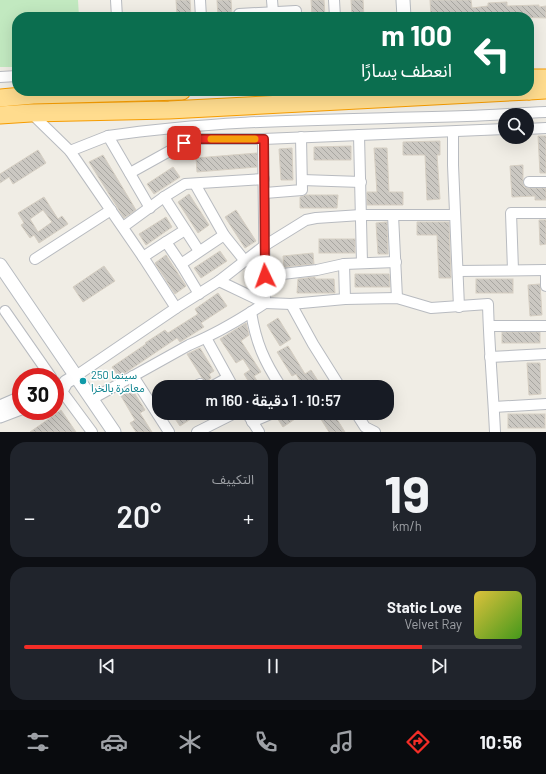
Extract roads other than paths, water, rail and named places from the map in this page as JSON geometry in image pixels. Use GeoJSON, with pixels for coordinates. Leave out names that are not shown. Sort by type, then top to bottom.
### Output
{"type":"FeatureCollection","features":[{"type":"Feature","properties":{"kind":"highway"},"geometry":{"type":"LineString","coordinates":[[534,78],[546,78]]}},
{"type":"Feature","properties":{"kind":"highway"},"geometry":{"type":"LineString","coordinates":[[534,91],[546,90]]}},
{"type":"Feature","properties":{"kind":"highway"},"geometry":{"type":"LineString","coordinates":[[0,98],[22,96]]}},
{"type":"Feature","properties":{"kind":"highway"},"geometry":{"type":"LineString","coordinates":[[0,115],[169,110],[434,96]]}},
{"type":"Feature","properties":{"kind":"main road"},"geometry":{"type":"LineString","coordinates":[[403,0],[404,12]]}},
{"type":"Feature","properties":{"kind":"main road"},"geometry":{"type":"LineString","coordinates":[[0,266],[52,368]]}},
{"type":"Feature","properties":{"kind":"main road"},"geometry":{"type":"LineString","coordinates":[[64,386],[92,399],[114,432]]}},
{"type":"Feature","properties":{"kind":"main road"},"geometry":{"type":"LineString","coordinates":[[0,407],[12,402]]}},
{"type":"Feature","properties":{"kind":"main road"},"geometry":{"type":"LineString","coordinates":[[0,416],[12,411]]}},
{"type":"Feature","properties":{"kind":"street"},"geometry":{"type":"LineString","coordinates":[[116,0],[117,12]]}},
{"type":"Feature","properties":{"kind":"street"},"geometry":{"type":"LineString","coordinates":[[200,0],[201,12]]}},
{"type":"Feature","properties":{"kind":"street"},"geometry":{"type":"LineString","coordinates":[[272,0],[273,12],[296,11]]}},
{"type":"Feature","properties":{"kind":"street"},"geometry":{"type":"LineString","coordinates":[[334,0],[335,12]]}},
{"type":"Feature","properties":{"kind":"street"},"geometry":{"type":"LineString","coordinates":[[0,77],[12,76]]}},
{"type":"Feature","properties":{"kind":"street"},"geometry":{"type":"LineString","coordinates":[[70,151],[108,136],[148,130],[255,121],[468,116],[546,112]]}},
{"type":"Feature","properties":{"kind":"street"},"geometry":{"type":"LineString","coordinates":[[31,113],[70,151],[123,227],[176,308]]}},
{"type":"Feature","properties":{"kind":"street"},"geometry":{"type":"LineString","coordinates":[[534,129],[546,128]]}},
{"type":"Feature","properties":{"kind":"street"},"geometry":{"type":"LineString","coordinates":[[130,173],[184,143],[200,139],[264,139],[498,129]]}},
{"type":"Feature","properties":{"kind":"street"},"geometry":{"type":"LineString","coordinates":[[453,132],[459,307]]}},
{"type":"Feature","properties":{"kind":"street"},"geometry":{"type":"LineString","coordinates":[[360,135],[362,263]]}},
{"type":"Feature","properties":{"kind":"street"},"geometry":{"type":"LineString","coordinates":[[108,136],[150,208]]}},
{"type":"Feature","properties":{"kind":"street"},"geometry":{"type":"LineString","coordinates":[[265,193],[302,190],[301,137]]}},
{"type":"Feature","properties":{"kind":"street"},"geometry":{"type":"LineString","coordinates":[[264,139],[265,303]]}},
{"type":"Feature","properties":{"kind":"street"},"geometry":{"type":"LineString","coordinates":[[123,227],[164,197],[185,184],[264,178]]}},
{"type":"Feature","properties":{"kind":"street"},"geometry":{"type":"LineString","coordinates":[[302,180],[360,182]]}},
{"type":"Feature","properties":{"kind":"street"},"geometry":{"type":"LineString","coordinates":[[529,182],[546,182]]}},
{"type":"Feature","properties":{"kind":"street"},"geometry":{"type":"LineString","coordinates":[[195,184],[224,235],[245,261]]}},
{"type":"Feature","properties":{"kind":"street"},"geometry":{"type":"LineString","coordinates":[[164,197],[199,251]]}},
{"type":"Feature","properties":{"kind":"street"},"geometry":{"type":"LineString","coordinates":[[35,259],[111,210]]}},
{"type":"Feature","properties":{"kind":"street"},"geometry":{"type":"LineString","coordinates":[[513,270],[511,213],[546,213]]}},
{"type":"Feature","properties":{"kind":"street"},"geometry":{"type":"LineString","coordinates":[[64,383],[176,308],[219,282],[264,246],[306,220],[361,215],[456,215]]}},
{"type":"Feature","properties":{"kind":"street"},"geometry":{"type":"LineString","coordinates":[[393,215],[397,298]]}},
{"type":"Feature","properties":{"kind":"street"},"geometry":{"type":"LineString","coordinates":[[143,257],[185,230]]}},
{"type":"Feature","properties":{"kind":"street"},"geometry":{"type":"LineString","coordinates":[[180,264],[224,235]]}},
{"type":"Feature","properties":{"kind":"street"},"geometry":{"type":"LineString","coordinates":[[166,242],[199,294]]}},
{"type":"Feature","properties":{"kind":"street"},"geometry":{"type":"LineString","coordinates":[[265,276],[317,270],[344,264],[396,262]]}},
{"type":"Feature","properties":{"kind":"street"},"geometry":{"type":"LineString","coordinates":[[344,264],[345,299]]}},
{"type":"Feature","properties":{"kind":"street"},"geometry":{"type":"LineString","coordinates":[[458,271],[546,270],[546,286]]}},
{"type":"Feature","properties":{"kind":"street"},"geometry":{"type":"LineString","coordinates":[[219,282],[265,303],[291,304],[345,299],[397,298],[431,308],[488,304],[495,432]]}},
{"type":"Feature","properties":{"kind":"street"},"geometry":{"type":"LineString","coordinates":[[92,399],[189,345],[206,338],[265,303]]}},
{"type":"Feature","properties":{"kind":"street"},"geometry":{"type":"LineString","coordinates":[[291,304],[336,380]]}},
{"type":"Feature","properties":{"kind":"street"},"geometry":{"type":"LineString","coordinates":[[5,311],[45,368]]}},
{"type":"Feature","properties":{"kind":"street"},"geometry":{"type":"LineString","coordinates":[[251,312],[261,352],[277,380]]}},
{"type":"Feature","properties":{"kind":"street"},"geometry":{"type":"LineString","coordinates":[[489,326],[546,326]]}},
{"type":"Feature","properties":{"kind":"street"},"geometry":{"type":"LineString","coordinates":[[206,338],[227,378],[223,380]]}},
{"type":"Feature","properties":{"kind":"street"},"geometry":{"type":"LineString","coordinates":[[490,357],[546,354]]}},
{"type":"Feature","properties":{"kind":"street"},"geometry":{"type":"LineString","coordinates":[[133,376],[152,401]]}},
{"type":"Feature","properties":{"kind":"street"},"geometry":{"type":"LineString","coordinates":[[64,390],[92,432]]}},
{"type":"Feature","properties":{"kind":"street"},"geometry":{"type":"LineString","coordinates":[[494,407],[546,404]]}},
{"type":"Feature","properties":{"kind":"street"},"geometry":{"type":"LineString","coordinates":[[164,420],[170,432]]}},
{"type":"Feature","properties":{"kind":"street"},"geometry":{"type":"LineString","coordinates":[[197,432],[221,420]]}},
{"type":"Feature","properties":{"kind":"street"},"geometry":{"type":"LineString","coordinates":[[252,420],[259,432]]}},
{"type":"Feature","properties":{"kind":"street"},"geometry":{"type":"LineString","coordinates":[[360,429],[374,432]]}},
{"type":"Feature","properties":{"kind":"place","name":"سينما 250 معامرة بالخرا"},"geometry":{"type":"Point","coordinates":[83,381]}}]}
